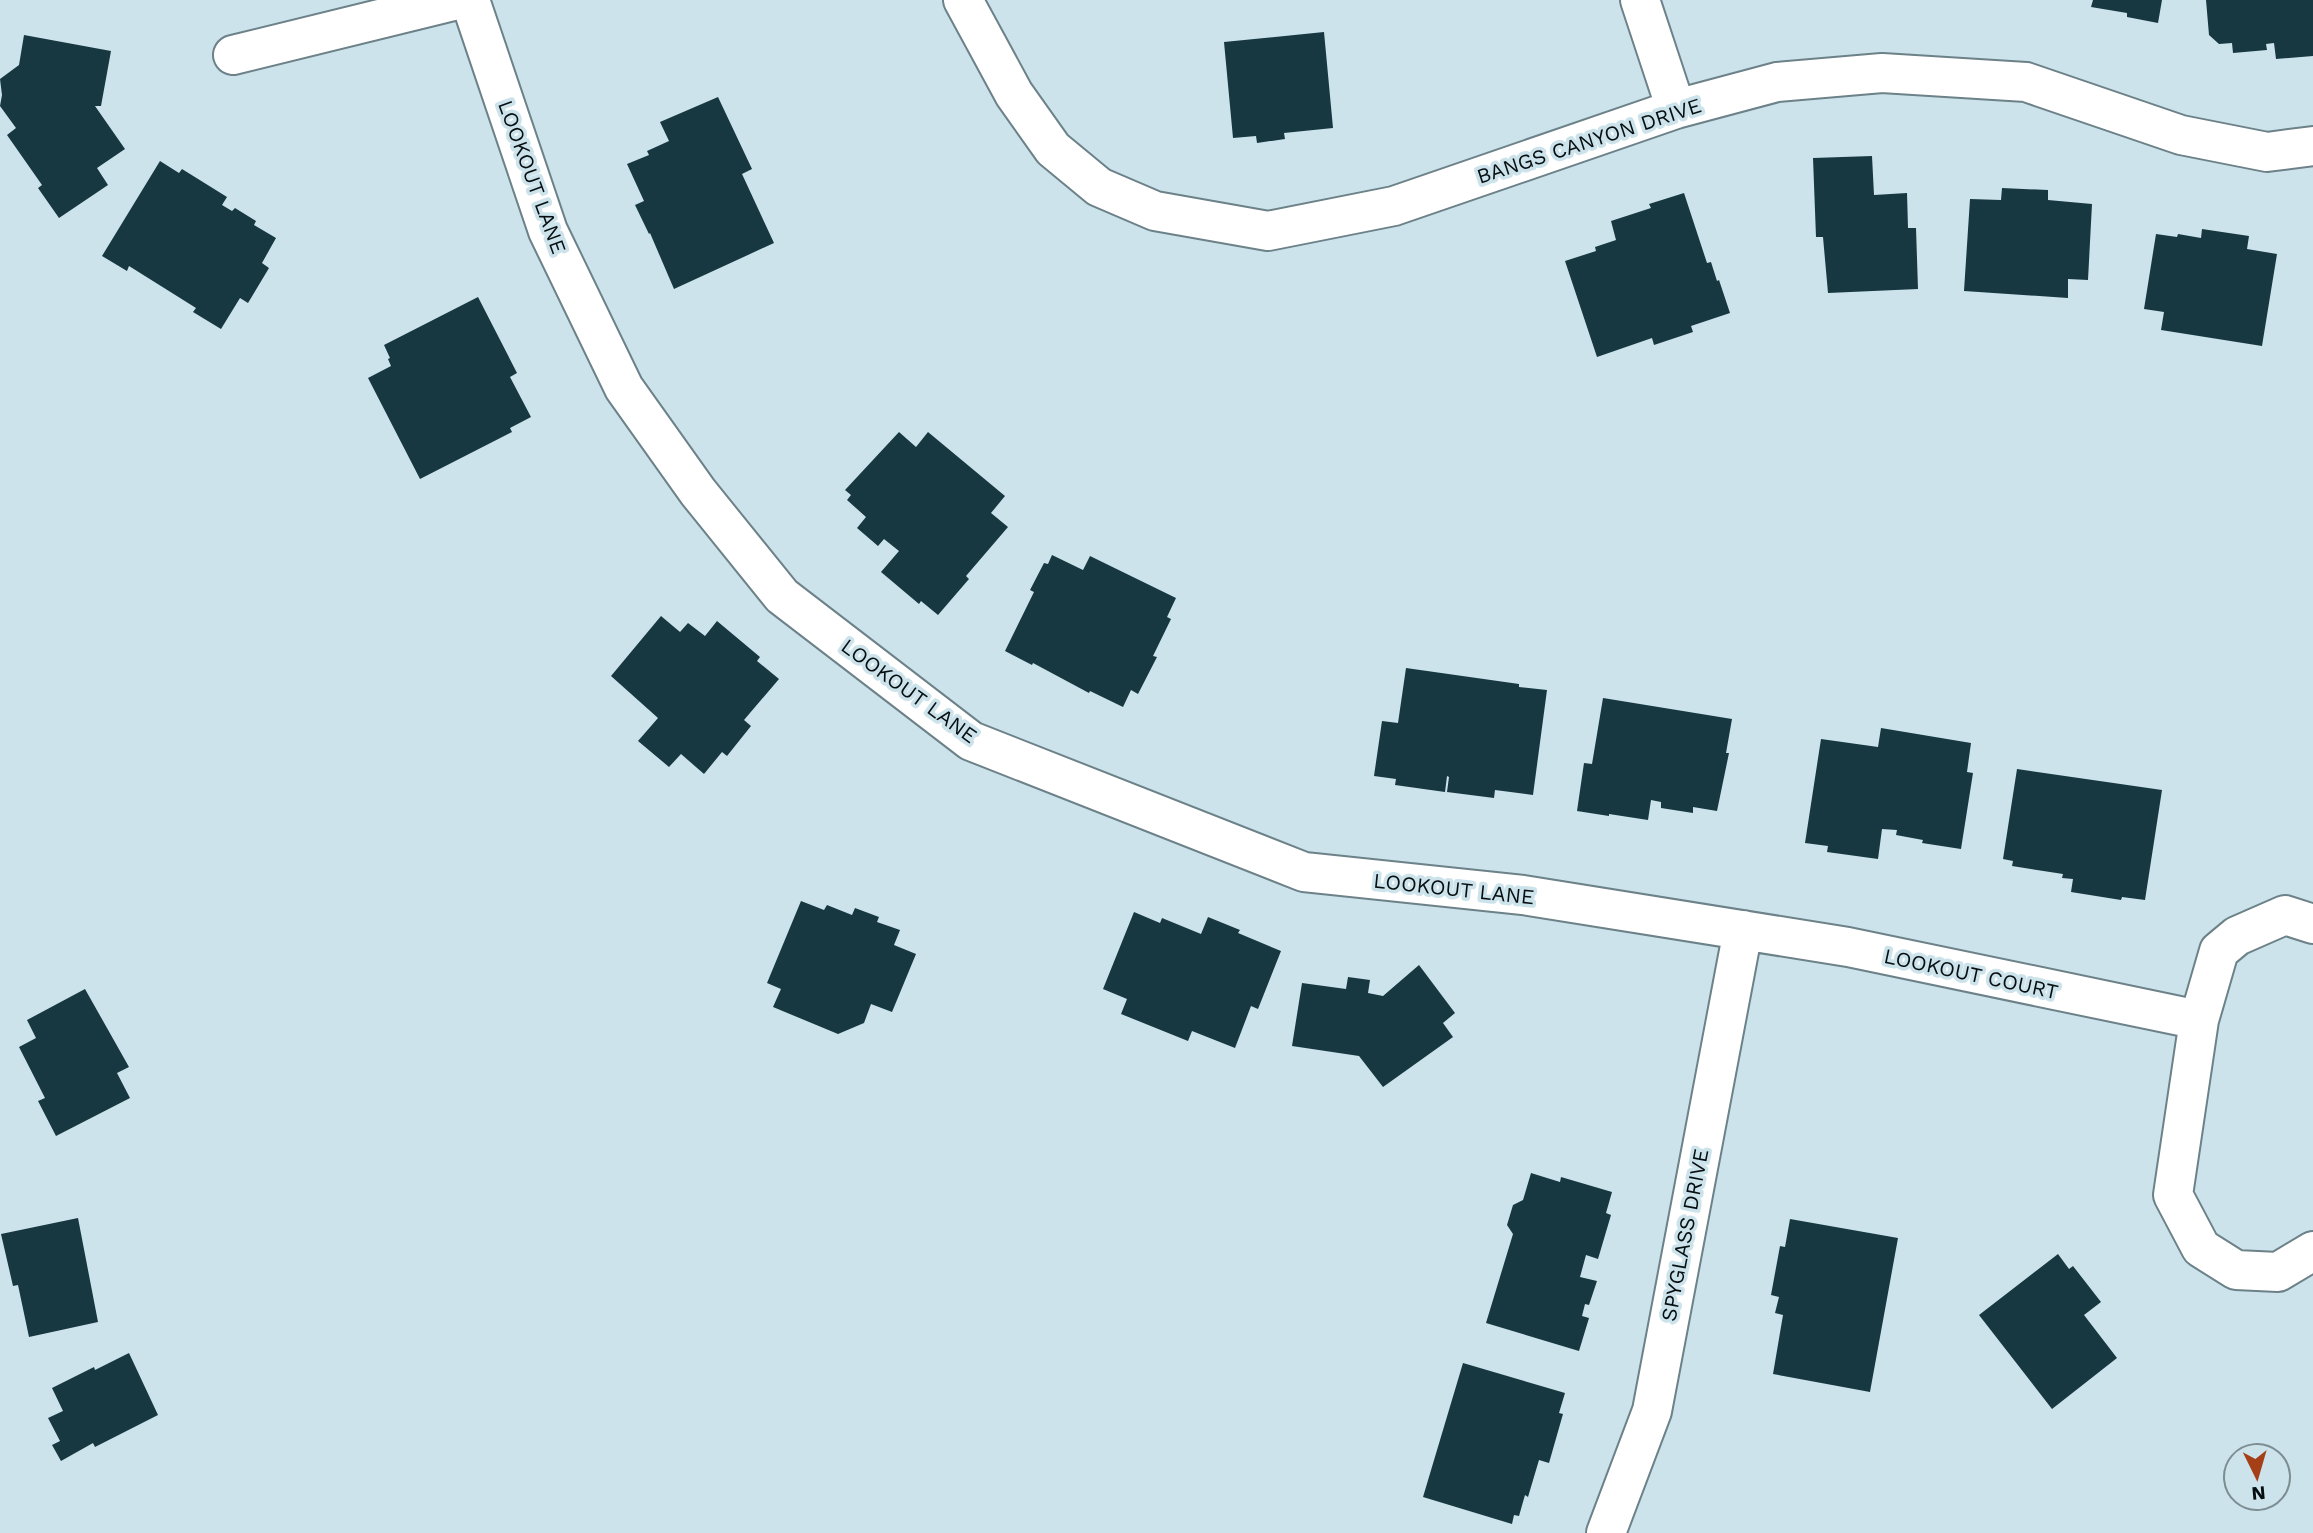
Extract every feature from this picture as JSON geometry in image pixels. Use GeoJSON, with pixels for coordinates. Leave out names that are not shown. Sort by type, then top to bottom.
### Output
{"type":"FeatureCollection","features":[{"type":"Feature","properties":{"kind":"street"},"geometry":{"type":"LineString","coordinates":[[233,55],[457,0]]}},
{"type":"Feature","properties":{"kind":"street","name":"LOOKOUT LANE"},"geometry":{"type":"LineString","coordinates":[[470,0],[548,231],[624,388],[698,492],[782,596],[971,741],[1304,872],[1523,895],[1743,930]]}},
{"type":"Feature","properties":{"kind":"street","name":"BANGS CANYON DRIVE"},"geometry":{"type":"LineString","coordinates":[[962,0],[1014,94],[1054,149],[1099,187],[1155,211],[1268,231],[1394,206],[1676,110],[1777,82],[1882,73],[2026,82],[2181,135],[2267,152],[2313,146]]}},
{"type":"Feature","properties":{"kind":"street"},"geometry":{"type":"LineString","coordinates":[[1640,0],[1676,110]]}},
{"type":"Feature","properties":{"kind":"street"},"geometry":{"type":"LineString","coordinates":[[2313,924],[2285,915],[2237,936],[2219,951],[2199,1020],[2173,1195],[2201,1248],[2236,1270],[2278,1272],[2313,1251]]}},
{"type":"Feature","properties":{"kind":"street","name":"LOOKOUT COURT"},"geometry":{"type":"LineString","coordinates":[[1743,930],[1848,947],[2199,1020]]}},
{"type":"Feature","properties":{"kind":"street","name":"SPYGLASS DRIVE"},"geometry":{"type":"LineString","coordinates":[[1606,1533],[1652,1411],[1743,930]]}},
{"type":"Feature","properties":{"kind":"building"},"geometry":{"type":"Polygon","coordinates":[[[2093,0],[2162,0],[2158,23],[2127,17],[2127,13],[2091,7],[2093,0]]]}},
{"type":"Feature","properties":{"kind":"building"},"geometry":{"type":"Polygon","coordinates":[[[2206,0],[2313,0],[2313,56],[2276,59],[2274,43],[2266,44],[2267,50],[2233,53],[2232,43],[2219,44],[2209,35],[2206,0]]]}},
{"type":"Feature","properties":{"kind":"building"},"geometry":{"type":"Polygon","coordinates":[[[1324,32],[1333,128],[1284,133],[1285,139],[1257,143],[1256,136],[1233,138],[1224,42],[1324,32]]]}},
{"type":"Feature","properties":{"kind":"building"},"geometry":{"type":"Polygon","coordinates":[[[24,35],[111,51],[101,106],[95,106],[125,149],[97,168],[108,185],[59,218],[38,188],[42,185],[7,135],[16,128],[0,106],[0,79],[19,65],[24,35]]]}},
{"type":"Feature","properties":{"kind":"building"},"geometry":{"type":"Polygon","coordinates":[[[718,97],[752,169],[742,174],[774,243],[674,289],[635,205],[644,201],[627,164],[649,155],[647,151],[669,141],[660,122],[718,97]]]}},
{"type":"Feature","properties":{"kind":"building"},"geometry":{"type":"Polygon","coordinates":[[[1872,156],[1874,195],[1907,193],[1908,228],[1916,228],[1918,289],[1828,293],[1823,237],[1816,237],[1813,158],[1872,156]]]}},
{"type":"Feature","properties":{"kind":"building"},"geometry":{"type":"Polygon","coordinates":[[[160,161],[179,173],[182,169],[227,197],[222,205],[232,211],[235,208],[256,221],[254,225],[276,238],[262,263],[269,268],[248,303],[240,298],[221,329],[193,312],[196,308],[129,266],[127,271],[102,256],[160,161]]]}},
{"type":"Feature","properties":{"kind":"building"},"geometry":{"type":"Polygon","coordinates":[[[2002,188],[2048,190],[2048,200],[2092,204],[2088,280],[2068,279],[2068,298],[1964,291],[1970,199],[2001,200],[2002,188]]]}},
{"type":"Feature","properties":{"kind":"building"},"geometry":{"type":"Polygon","coordinates":[[[1684,193],[1707,263],[1711,262],[1730,313],[1691,326],[1693,332],[1654,345],[1652,338],[1597,357],[1565,261],[1596,251],[1595,247],[1616,240],[1611,221],[1651,208],[1649,204],[1684,193]]]}},
{"type":"Feature","properties":{"kind":"building"},"geometry":{"type":"Polygon","coordinates":[[[2202,229],[2249,236],[2247,249],[2277,254],[2262,346],[2161,330],[2164,312],[2144,309],[2156,234],[2201,238],[2202,229]]]}},
{"type":"Feature","properties":{"kind":"building"},"geometry":{"type":"Polygon","coordinates":[[[478,297],[517,373],[510,377],[531,417],[510,428],[512,432],[420,479],[368,378],[391,366],[384,345],[478,297]]]}},
{"type":"Feature","properties":{"kind":"building"},"geometry":{"type":"Polygon","coordinates":[[[899,432],[916,447],[928,432],[1005,496],[991,513],[1008,527],[966,576],[969,579],[938,615],[921,601],[919,604],[881,572],[899,551],[884,539],[878,546],[857,528],[866,517],[847,500],[851,495],[845,490],[899,432]]]}},
{"type":"Feature","properties":{"kind":"building"},"geometry":{"type":"Polygon","coordinates":[[[1052,555],[1083,570],[1090,556],[1176,598],[1167,617],[1171,619],[1153,656],[1157,657],[1138,694],[1131,690],[1123,707],[1005,651],[1034,592],[1030,590],[1044,563],[1048,564],[1052,555]]]}},
{"type":"Feature","properties":{"kind":"building"},"geometry":{"type":"Polygon","coordinates":[[[661,616],[680,632],[688,623],[705,636],[717,621],[760,657],[757,661],[779,679],[744,720],[751,726],[727,756],[722,752],[704,774],[681,754],[669,767],[638,741],[658,718],[611,676],[661,616]]]}},
{"type":"Feature","properties":{"kind":"building"},"geometry":{"type":"Polygon","coordinates":[[[1406,668],[1547,690],[1533,795],[1495,790],[1494,798],[1447,792],[1447,776],[1445,792],[1395,785],[1396,779],[1374,776],[1382,721],[1398,723],[1406,668]]]}},
{"type":"Feature","properties":{"kind":"building"},"geometry":{"type":"Polygon","coordinates":[[[1603,698],[1732,719],[1726,753],[1729,753],[1717,811],[1693,807],[1693,813],[1661,808],[1661,802],[1651,800],[1648,820],[1577,811],[1584,763],[1592,764],[1603,698]]]}},
{"type":"Feature","properties":{"kind":"building"},"geometry":{"type":"Polygon","coordinates":[[[1881,728],[1971,743],[1967,772],[1973,773],[1961,849],[1922,843],[1923,840],[1896,835],[1897,830],[1882,829],[1878,859],[1827,852],[1828,846],[1805,843],[1821,739],[1878,747],[1881,728]]]}},
{"type":"Feature","properties":{"kind":"building"},"geometry":{"type":"Polygon","coordinates":[[[2017,769],[2162,790],[2145,900],[2122,897],[2121,900],[2071,892],[2073,879],[2062,878],[2063,874],[2012,866],[2013,861],[2003,859],[2017,769]]]}},
{"type":"Feature","properties":{"kind":"building"},"geometry":{"type":"Polygon","coordinates":[[[801,901],[824,910],[827,905],[852,915],[855,908],[879,917],[877,922],[900,930],[894,945],[916,954],[892,1012],[871,1004],[864,1023],[838,1034],[773,1007],[781,989],[767,983],[801,901]]]}},
{"type":"Feature","properties":{"kind":"building"},"geometry":{"type":"Polygon","coordinates":[[[1134,912],[1160,923],[1162,918],[1201,934],[1208,917],[1281,951],[1258,1009],[1251,1006],[1235,1048],[1192,1031],[1188,1041],[1121,1014],[1127,999],[1103,989],[1134,912]]]}},
{"type":"Feature","properties":{"kind":"building"},"geometry":{"type":"Polygon","coordinates":[[[1419,965],[1455,1013],[1443,1023],[1453,1037],[1383,1087],[1359,1056],[1292,1046],[1302,983],[1346,989],[1348,977],[1370,980],[1368,993],[1383,996],[1419,965]]]}},
{"type":"Feature","properties":{"kind":"building"},"geometry":{"type":"Polygon","coordinates":[[[85,989],[129,1067],[117,1073],[130,1098],[56,1136],[38,1101],[45,1098],[19,1047],[36,1038],[27,1020],[85,989]]]}},
{"type":"Feature","properties":{"kind":"building"},"geometry":{"type":"Polygon","coordinates":[[[1531,1173],[1560,1182],[1561,1177],[1612,1192],[1606,1213],[1611,1215],[1598,1259],[1586,1255],[1580,1277],[1597,1281],[1589,1305],[1585,1304],[1582,1316],[1589,1318],[1579,1351],[1486,1323],[1513,1234],[1507,1225],[1513,1205],[1523,1200],[1531,1173]]]}},
{"type":"Feature","properties":{"kind":"building"},"geometry":{"type":"Polygon","coordinates":[[[78,1218],[98,1322],[29,1337],[18,1285],[13,1286],[1,1234],[78,1218]]]}},
{"type":"Feature","properties":{"kind":"building"},"geometry":{"type":"Polygon","coordinates":[[[1790,1219],[1898,1238],[1870,1392],[1773,1374],[1783,1315],[1775,1313],[1779,1297],[1771,1295],[1780,1246],[1785,1247],[1790,1219]]]}},
{"type":"Feature","properties":{"kind":"building"},"geometry":{"type":"Polygon","coordinates":[[[2058,1254],[2069,1269],[2073,1266],[2101,1302],[2084,1315],[2117,1358],[2052,1409],[1979,1315],[2058,1254]]]}},
{"type":"Feature","properties":{"kind":"building"},"geometry":{"type":"Polygon","coordinates":[[[129,1353],[158,1415],[95,1447],[93,1443],[61,1461],[52,1445],[60,1441],[48,1418],[63,1411],[52,1388],[129,1353]]]}},
{"type":"Feature","properties":{"kind":"building"},"geometry":{"type":"Polygon","coordinates":[[[1463,1363],[1565,1393],[1559,1413],[1563,1414],[1549,1463],[1539,1460],[1528,1497],[1525,1495],[1519,1516],[1514,1515],[1512,1524],[1423,1497],[1463,1363]]]}}]}
